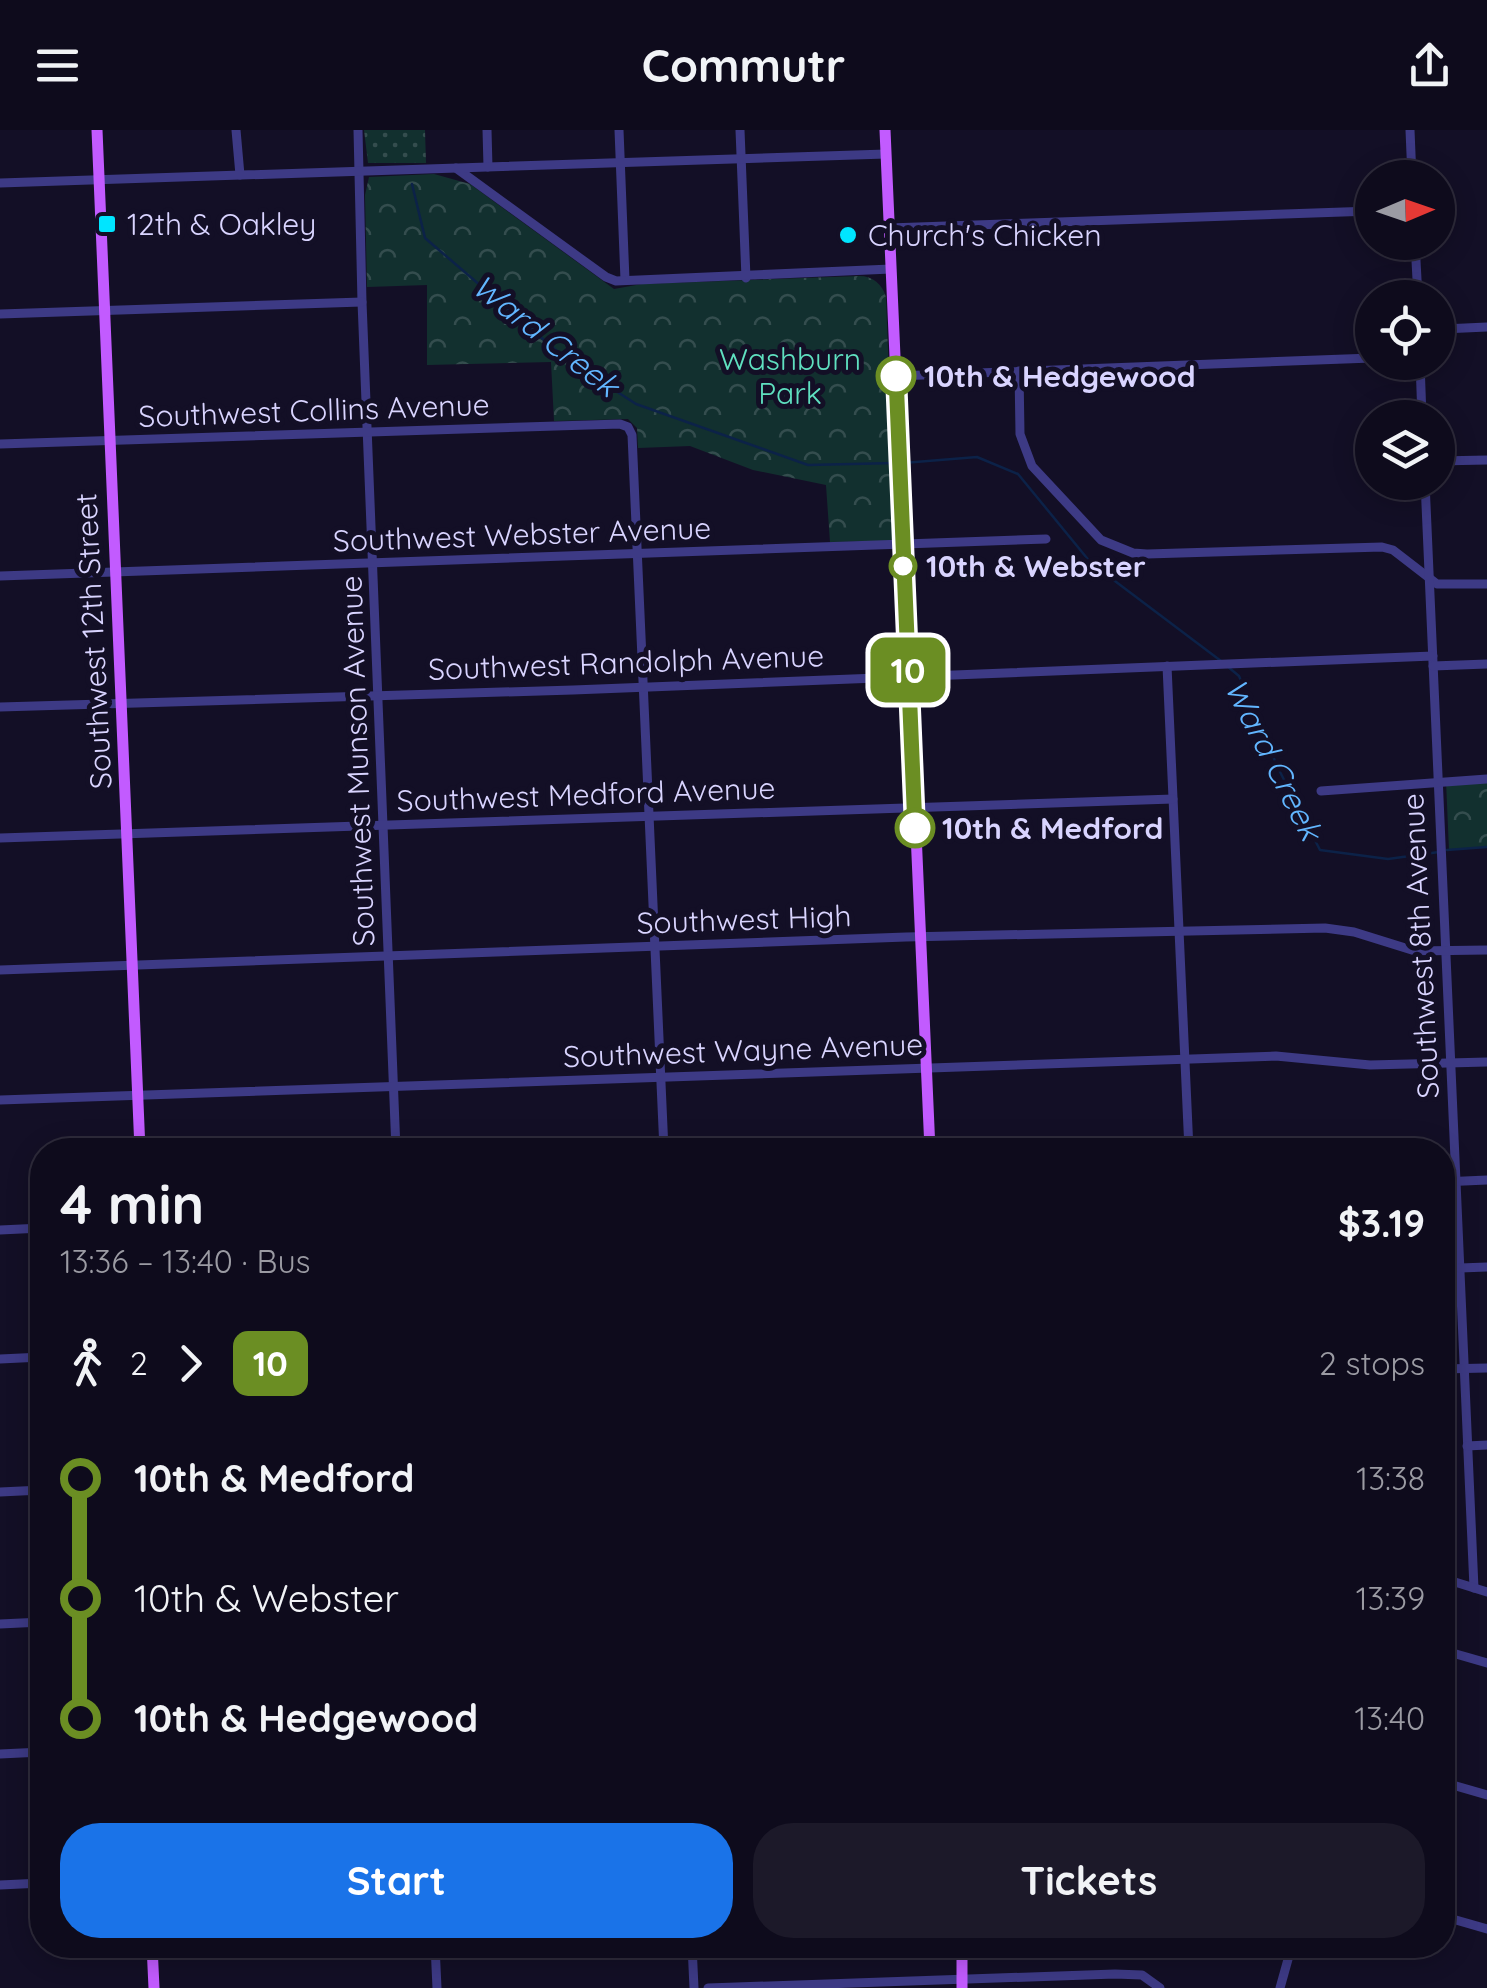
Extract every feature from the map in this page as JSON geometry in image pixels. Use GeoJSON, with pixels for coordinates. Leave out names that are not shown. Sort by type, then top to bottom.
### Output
{"type":"FeatureCollection","features":[{"type":"Feature","properties":{"kind":"main road","name":"Southwest 12th Street"},"geometry":{"type":"LineString","coordinates":[[97,130],[140,1138]]}},
{"type":"Feature","properties":{"kind":"main road"},"geometry":{"type":"LineString","coordinates":[[885,130],[929,1138]]}},
{"type":"Feature","properties":{"kind":"main road"},"geometry":{"type":"LineString","coordinates":[[153,1958],[154,1988]]}},
{"type":"Feature","properties":{"kind":"main road"},"geometry":{"type":"LineString","coordinates":[[961,1983],[962,1958]]}},
{"type":"Feature","properties":{"kind":"street"},"geometry":{"type":"LineString","coordinates":[[236,130],[240,175]]}},
{"type":"Feature","properties":{"kind":"street","name":"Southwest Munson Avenue"},"geometry":{"type":"LineString","coordinates":[[358,130],[396,1138]]}},
{"type":"Feature","properties":{"kind":"street"},"geometry":{"type":"LineString","coordinates":[[486,130],[488,167]]}},
{"type":"Feature","properties":{"kind":"street"},"geometry":{"type":"LineString","coordinates":[[619,130],[625,280]]}},
{"type":"Feature","properties":{"kind":"street"},"geometry":{"type":"LineString","coordinates":[[740,130],[746,278]]}},
{"type":"Feature","properties":{"kind":"street"},"geometry":{"type":"LineString","coordinates":[[1410,130],[1411,160]]}},
{"type":"Feature","properties":{"kind":"street"},"geometry":{"type":"LineString","coordinates":[[0,183],[886,154]]}},
{"type":"Feature","properties":{"kind":"street"},"geometry":{"type":"LineString","coordinates":[[456,168],[606,278],[746,278],[891,269]]}},
{"type":"Feature","properties":{"kind":"street"},"geometry":{"type":"LineString","coordinates":[[890,228],[1355,212]]}},
{"type":"Feature","properties":{"kind":"street"},"geometry":{"type":"LineString","coordinates":[[0,314],[362,302]]}},
{"type":"Feature","properties":{"kind":"street"},"geometry":{"type":"LineString","coordinates":[[1455,328],[1487,327]]}},
{"type":"Feature","properties":{"kind":"street"},"geometry":{"type":"LineString","coordinates":[[896,376],[1355,359]]}},
{"type":"Feature","properties":{"kind":"street"},"geometry":{"type":"LineString","coordinates":[[1019,371],[1020,434],[1027,456],[1101,540],[1132,553],[1147,554],[1382,547],[1393,550],[1440,585],[1487,584]]}},
{"type":"Feature","properties":{"kind":"street","name":"Southwest Collins Avenue"},"geometry":{"type":"LineString","coordinates":[[0,444],[620,424],[632,434],[637,556]]}},
{"type":"Feature","properties":{"kind":"street"},"geometry":{"type":"LineString","coordinates":[[1455,461],[1487,460]]}},
{"type":"Feature","properties":{"kind":"street","name":"Southwest 8th Avenue"},"geometry":{"type":"LineString","coordinates":[[1426,500],[1454,1138]]}},
{"type":"Feature","properties":{"kind":"street","name":"Southwest Webster Avenue"},"geometry":{"type":"LineString","coordinates":[[0,576],[1046,539]]}},
{"type":"Feature","properties":{"kind":"street"},"geometry":{"type":"LineString","coordinates":[[637,556],[663,1138]]}},
{"type":"Feature","properties":{"kind":"street","name":"Southwest Randolph Avenue"},"geometry":{"type":"LineString","coordinates":[[0,707],[643,687],[1248,662],[1487,664]]}},
{"type":"Feature","properties":{"kind":"street"},"geometry":{"type":"LineString","coordinates":[[1167,666],[1188,1138]]}},
{"type":"Feature","properties":{"kind":"street"},"geometry":{"type":"LineString","coordinates":[[1321,792],[1487,779]]}},
{"type":"Feature","properties":{"kind":"street","name":"Southwest Medford Avenue"},"geometry":{"type":"LineString","coordinates":[[0,838],[1173,799]]}},
{"type":"Feature","properties":{"kind":"street","name":"Southwest High"},"geometry":{"type":"LineString","coordinates":[[0,970],[1325,928],[1354,932],[1415,952],[1487,950]]}},
{"type":"Feature","properties":{"kind":"street","name":"Southwest Wayne Avenue"},"geometry":{"type":"LineString","coordinates":[[0,1100],[1185,1058],[1276,1056],[1354,1065],[1487,1062]]}},
{"type":"Feature","properties":{"kind":"street","name":"Southwest 8th Avenue"},"geometry":{"type":"LineString","coordinates":[[1455,1158],[1474,1588]]}},
{"type":"Feature","properties":{"kind":"street"},"geometry":{"type":"LineString","coordinates":[[1456,1182],[1487,1180]]}},
{"type":"Feature","properties":{"kind":"street"},"geometry":{"type":"LineString","coordinates":[[0,1230],[30,1229]]}},
{"type":"Feature","properties":{"kind":"street"},"geometry":{"type":"LineString","coordinates":[[1460,1268],[1487,1267]]}},
{"type":"Feature","properties":{"kind":"street"},"geometry":{"type":"LineString","coordinates":[[0,1358],[30,1357]]}},
{"type":"Feature","properties":{"kind":"street"},"geometry":{"type":"LineString","coordinates":[[1455,1369],[1487,1368]]}},
{"type":"Feature","properties":{"kind":"street"},"geometry":{"type":"LineString","coordinates":[[1467,1446],[1487,1445]]}},
{"type":"Feature","properties":{"kind":"street"},"geometry":{"type":"LineString","coordinates":[[0,1492],[30,1491]]}},
{"type":"Feature","properties":{"kind":"street"},"geometry":{"type":"LineString","coordinates":[[1455,1582],[1487,1592]]}},
{"type":"Feature","properties":{"kind":"street"},"geometry":{"type":"LineString","coordinates":[[0,1624],[30,1623]]}},
{"type":"Feature","properties":{"kind":"street"},"geometry":{"type":"LineString","coordinates":[[1455,1654],[1487,1664]]}},
{"type":"Feature","properties":{"kind":"street"},"geometry":{"type":"LineString","coordinates":[[0,1754],[30,1753]]}},
{"type":"Feature","properties":{"kind":"street"},"geometry":{"type":"LineString","coordinates":[[1455,1786],[1487,1795]]}},
{"type":"Feature","properties":{"kind":"street"},"geometry":{"type":"LineString","coordinates":[[0,1884],[30,1883]]}},
{"type":"Feature","properties":{"kind":"street"},"geometry":{"type":"LineString","coordinates":[[1455,1920],[1487,1929]]}},
{"type":"Feature","properties":{"kind":"street"},"geometry":{"type":"LineString","coordinates":[[436,1958],[437,1988]]}},
{"type":"Feature","properties":{"kind":"street"},"geometry":{"type":"LineString","coordinates":[[693,1958],[694,1988]]}},
{"type":"Feature","properties":{"kind":"street"},"geometry":{"type":"LineString","coordinates":[[1280,1988],[1288,1958]]}},
{"type":"Feature","properties":{"kind":"street"},"geometry":{"type":"LineString","coordinates":[[708,1988],[1142,1975],[1160,1988]]}},
{"type":"Feature","properties":{"kind":"green space"},"geometry":{"type":"Polygon","coordinates":[[[364,130],[425,130],[426,163],[368,163],[364,130]]]}},
{"type":"Feature","properties":{"kind":"green space","name":"Washburn Park"},"geometry":{"type":"Polygon","coordinates":[[[434,174],[470,184],[614,289],[642,284],[859,276],[876,282],[886,297],[895,538],[830,542],[826,485],[753,470],[690,446],[638,448],[637,428],[628,419],[554,421],[551,362],[427,365],[427,285],[367,287],[365,195],[369,177],[434,174]]]}},
{"type":"Feature","properties":{"kind":"green space"},"geometry":{"type":"Polygon","coordinates":[[[1487,779],[1487,847],[1449,850],[1446,780],[1487,779]]]}},
{"type":"Feature","properties":{"kind":"waterway","name":"Ward Creek"},"geometry":{"type":"LineString","coordinates":[[412,184],[425,238],[565,358],[636,404],[808,465],[895,463]]}},
{"type":"Feature","properties":{"kind":"waterway","name":"Ward Creek"},"geometry":{"type":"LineString","coordinates":[[903,463],[977,457],[1018,474],[1091,563],[1221,661]]}},
{"type":"Feature","properties":{"kind":"waterway","name":"Ward Creek"},"geometry":{"type":"LineString","coordinates":[[1227,666],[1239,676],[1278,768],[1320,850],[1388,859],[1439,852]]}},
{"type":"Feature","properties":{"kind":"waterway","name":"Ward Creek"},"geometry":{"type":"LineString","coordinates":[[1447,850],[1487,847]]}},
{"type":"Feature","properties":{"kind":"bus line","name":"10"},"geometry":{"type":"LineString","coordinates":[[896,376],[915,828]]}},
{"type":"Feature","properties":{"kind":"place","name":"12th & Oakley"},"geometry":{"type":"Point","coordinates":[107,224]}},
{"type":"Feature","properties":{"kind":"place","name":"Church's Chicken"},"geometry":{"type":"Point","coordinates":[848,235]}},
{"type":"Feature","properties":{"kind":"place","name":"10th & Hedgewood"},"geometry":{"type":"Point","coordinates":[896,376]}},
{"type":"Feature","properties":{"kind":"place","name":"10th & Webster"},"geometry":{"type":"Point","coordinates":[903,566]}},
{"type":"Feature","properties":{"kind":"place","name":"10th & Medford"},"geometry":{"type":"Point","coordinates":[915,828]}}]}
